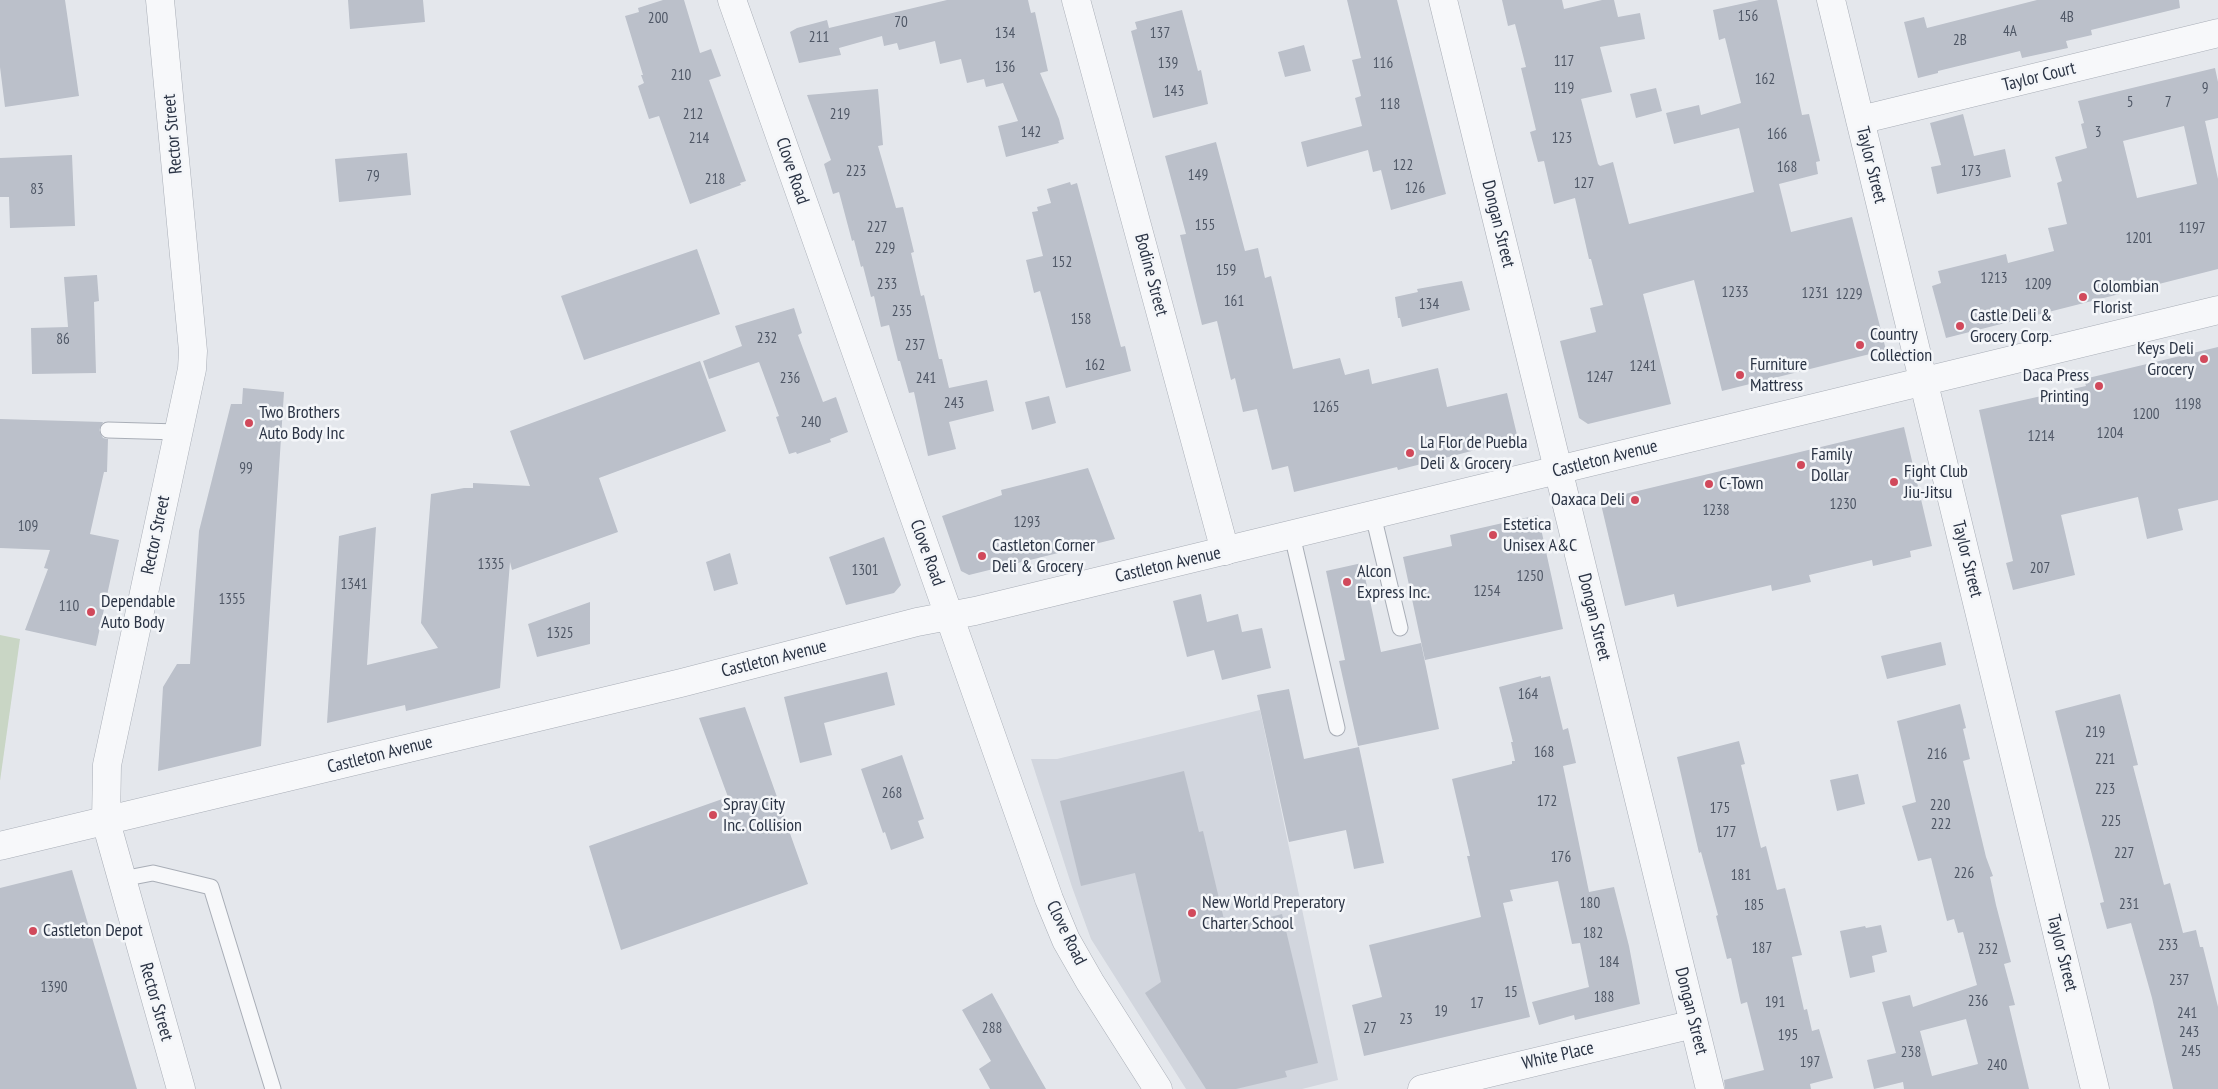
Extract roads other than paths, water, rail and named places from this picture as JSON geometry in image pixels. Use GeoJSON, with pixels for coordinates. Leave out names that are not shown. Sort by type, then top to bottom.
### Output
{"type":"FeatureCollection","features":[{"type":"Feature","properties":{"kind":"street","name":"Rector Street"},"geometry":{"type":"LineString","coordinates":[[160,0],[193,351],[192,369],[107,765],[106,822],[180,1089]]}},
{"type":"Feature","properties":{"kind":"street","name":"Bodine Street"},"geometry":{"type":"LineString","coordinates":[[1076,0],[1225,551]]}},
{"type":"Feature","properties":{"kind":"street","name":"Dongan Street"},"geometry":{"type":"LineString","coordinates":[[1444,0],[1710,1089]]}},
{"type":"Feature","properties":{"kind":"street","name":"Taylor Street"},"geometry":{"type":"LineString","coordinates":[[1830,0],[2095,1089]]}},
{"type":"Feature","properties":{"kind":"street","name":"Clove Road"},"geometry":{"type":"LineString","coordinates":[[736,1],[949,616],[1056,917],[1090,982],[1158,1089]]}},
{"type":"Feature","properties":{"kind":"street","name":"Taylor Court"},"geometry":{"type":"LineString","coordinates":[[1860,120],[2218,34]]}},
{"type":"Feature","properties":{"kind":"street","name":"Castleton Avenue"},"geometry":{"type":"LineString","coordinates":[[0,846],[106,822],[949,616],[1292,535],[1923,380],[2218,310]]}},
{"type":"Feature","properties":{"kind":"street","name":"White Place"},"geometry":{"type":"LineString","coordinates":[[1422,1089],[1694,1024]]}},
{"type":"Feature","properties":{"kind":"lane"},"geometry":{"type":"LineString","coordinates":[[108,430],[178,432]]}},
{"type":"Feature","properties":{"kind":"lane"},"geometry":{"type":"LineString","coordinates":[[1373,515],[1400,628]]}},
{"type":"Feature","properties":{"kind":"lane"},"geometry":{"type":"LineString","coordinates":[[1292,535],[1338,728]]}},
{"type":"Feature","properties":{"kind":"lane"},"geometry":{"type":"LineString","coordinates":[[122,879],[153,872],[211,887],[273,1089]]}},
{"type":"Feature","properties":{"kind":"place","name":"Colombian Florist"},"geometry":{"type":"Point","coordinates":[2083,297]}},
{"type":"Feature","properties":{"kind":"place","name":"Castle Deli & Grocery Corp."},"geometry":{"type":"Point","coordinates":[1960,326]}},
{"type":"Feature","properties":{"kind":"place","name":"Country Collection"},"geometry":{"type":"Point","coordinates":[1860,345]}},
{"type":"Feature","properties":{"kind":"place","name":"Keys Deli Grocery"},"geometry":{"type":"Point","coordinates":[2204,359]}},
{"type":"Feature","properties":{"kind":"place","name":"Furniture Mattress"},"geometry":{"type":"Point","coordinates":[1740,375]}},
{"type":"Feature","properties":{"kind":"place","name":"Daca Press Printing"},"geometry":{"type":"Point","coordinates":[2099,386]}},
{"type":"Feature","properties":{"kind":"place","name":"Two Brothers Auto Body Inc"},"geometry":{"type":"Point","coordinates":[249,423]}},
{"type":"Feature","properties":{"kind":"place","name":"La Flor de Puebla Deli & Grocery"},"geometry":{"type":"Point","coordinates":[1410,453]}},
{"type":"Feature","properties":{"kind":"place","name":"Family Dollar"},"geometry":{"type":"Point","coordinates":[1801,465]}},
{"type":"Feature","properties":{"kind":"place","name":"Fight Club Jiu-Jitsu"},"geometry":{"type":"Point","coordinates":[1894,482]}},
{"type":"Feature","properties":{"kind":"place","name":"C-Town"},"geometry":{"type":"Point","coordinates":[1709,484]}},
{"type":"Feature","properties":{"kind":"place","name":"Oaxaca Deli"},"geometry":{"type":"Point","coordinates":[1635,500]}},
{"type":"Feature","properties":{"kind":"place","name":"Estetica Unisex A&C"},"geometry":{"type":"Point","coordinates":[1493,535]}},
{"type":"Feature","properties":{"kind":"place","name":"Castleton Corner Deli & Grocery"},"geometry":{"type":"Point","coordinates":[982,556]}},
{"type":"Feature","properties":{"kind":"place","name":"Alcon Express Inc."},"geometry":{"type":"Point","coordinates":[1347,582]}},
{"type":"Feature","properties":{"kind":"place","name":"Dependable Auto Body"},"geometry":{"type":"Point","coordinates":[91,612]}},
{"type":"Feature","properties":{"kind":"place","name":"Spray City Inc. Collision"},"geometry":{"type":"Point","coordinates":[713,815]}},
{"type":"Feature","properties":{"kind":"place","name":"New World Preperatory Charter School"},"geometry":{"type":"Point","coordinates":[1192,913]}},
{"type":"Feature","properties":{"kind":"place","name":"Castleton Depot"},"geometry":{"type":"Point","coordinates":[33,931]}}]}
